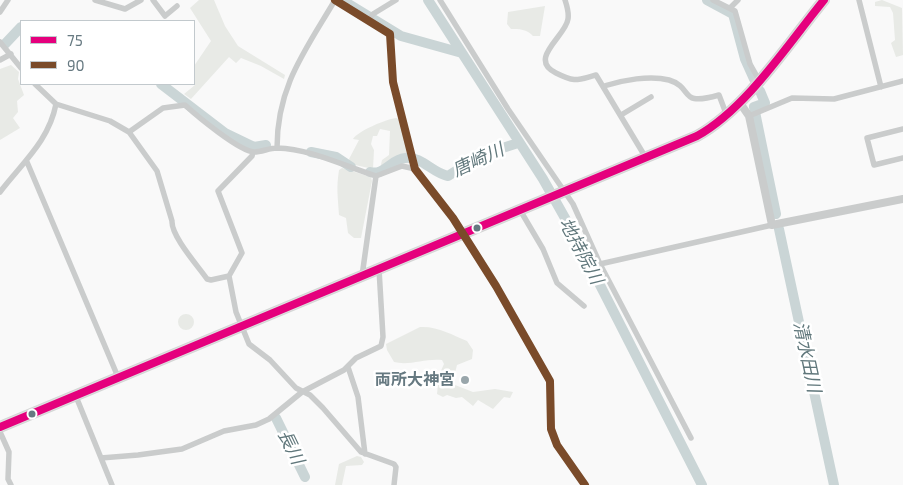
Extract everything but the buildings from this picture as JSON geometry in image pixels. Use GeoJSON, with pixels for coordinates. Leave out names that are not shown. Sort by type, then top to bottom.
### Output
{"type":"FeatureCollection","features":[{"type":"Feature","properties":{"kind":"highway"},"geometry":{"type":"LineString","coordinates":[[0,427],[75,394],[697,136],[728,116],[824,0]]}},
{"type":"Feature","properties":{"kind":"street"},"geometry":{"type":"LineString","coordinates":[[0,12],[8,0]]}},
{"type":"Feature","properties":{"kind":"street"},"geometry":{"type":"LineString","coordinates":[[95,0],[125,9],[141,0]]}},
{"type":"Feature","properties":{"kind":"street"},"geometry":{"type":"LineString","coordinates":[[153,0],[165,16],[177,6]]}},
{"type":"Feature","properties":{"kind":"street"},"geometry":{"type":"LineString","coordinates":[[276,148],[279,111],[291,75],[335,0],[390,34],[393,82],[415,169],[442,202],[496,286],[550,381],[551,429],[557,445],[585,485]]}},
{"type":"Feature","properties":{"kind":"street"},"geometry":{"type":"LineString","coordinates":[[369,20],[373,14],[396,0]]}},
{"type":"Feature","properties":{"kind":"street"},"geometry":{"type":"LineString","coordinates":[[440,0],[508,109],[564,191],[691,438]]}},
{"type":"Feature","properties":{"kind":"street"},"geometry":{"type":"LineString","coordinates":[[565,0],[568,19],[565,28],[549,49],[545,60],[547,66],[561,76],[578,80],[584,80],[596,75],[646,158]]}},
{"type":"Feature","properties":{"kind":"street"},"geometry":{"type":"LineString","coordinates":[[713,0],[731,8],[739,21],[750,64],[759,80]]}},
{"type":"Feature","properties":{"kind":"street"},"geometry":{"type":"LineString","coordinates":[[731,8],[738,0]]}},
{"type":"Feature","properties":{"kind":"street"},"geometry":{"type":"LineString","coordinates":[[859,0],[881,87]]}},
{"type":"Feature","properties":{"kind":"street"},"geometry":{"type":"LineString","coordinates":[[0,42],[20,67]]}},
{"type":"Feature","properties":{"kind":"street"},"geometry":{"type":"LineString","coordinates":[[0,60],[10,54]]}},
{"type":"Feature","properties":{"kind":"street"},"geometry":{"type":"LineString","coordinates":[[604,86],[651,78],[668,80],[677,84],[690,98],[699,100],[719,95],[728,116]]}},
{"type":"Feature","properties":{"kind":"street"},"geometry":{"type":"LineString","coordinates":[[753,114],[792,98],[834,99],[903,81]]}},
{"type":"Feature","properties":{"kind":"street"},"geometry":{"type":"LineString","coordinates":[[36,85],[56,104],[110,121],[129,132],[157,171],[172,221],[172,228],[181,243],[207,279],[211,280],[229,276]]}},
{"type":"Feature","properties":{"kind":"street"},"geometry":{"type":"LineString","coordinates":[[621,115],[651,97]]}},
{"type":"Feature","properties":{"kind":"street"},"geometry":{"type":"LineString","coordinates":[[740,103],[753,114],[772,225]]}},
{"type":"Feature","properties":{"kind":"street"},"geometry":{"type":"LineString","coordinates":[[0,192],[27,162],[47,132],[56,104]]}},
{"type":"Feature","properties":{"kind":"street"},"geometry":{"type":"LineString","coordinates":[[129,132],[163,108],[185,105],[218,132],[254,152]]}},
{"type":"Feature","properties":{"kind":"street"},"geometry":{"type":"LineString","coordinates":[[903,129],[867,138],[874,165],[903,158]]}},
{"type":"Feature","properties":{"kind":"street"},"geometry":{"type":"LineString","coordinates":[[394,485],[396,468],[394,464],[365,454],[310,395],[302,392],[270,360],[249,344],[241,326],[229,276],[242,253],[218,191],[254,152],[276,148],[317,156],[376,176],[402,166],[415,169]]}},
{"type":"Feature","properties":{"kind":"street"},"geometry":{"type":"LineString","coordinates":[[27,162],[118,377]]}},
{"type":"Feature","properties":{"kind":"street"},"geometry":{"type":"LineString","coordinates":[[362,276],[376,176]]}},
{"type":"Feature","properties":{"kind":"street"},"geometry":{"type":"LineString","coordinates":[[600,264],[903,198]]}},
{"type":"Feature","properties":{"kind":"street"},"geometry":{"type":"LineString","coordinates":[[520,210],[543,249],[557,283],[584,306]]}},
{"type":"Feature","properties":{"kind":"street"},"geometry":{"type":"LineString","coordinates":[[101,458],[182,449],[224,431],[256,425],[269,419],[302,392],[348,367],[356,358],[382,346],[379,269]]}},
{"type":"Feature","properties":{"kind":"street"},"geometry":{"type":"LineString","coordinates":[[348,367],[358,397],[365,454]]}},
{"type":"Feature","properties":{"kind":"street"},"geometry":{"type":"LineString","coordinates":[[75,394],[112,485]]}},
{"type":"Feature","properties":{"kind":"street"},"geometry":{"type":"LineString","coordinates":[[0,432],[9,452],[8,484]]}},
{"type":"Feature","properties":{"kind":"shaded area"},"geometry":{"type":"Polygon","coordinates":[[[199,0],[214,0],[225,26],[238,46],[285,75],[284,79],[261,66],[241,58],[236,63],[229,57],[191,99],[184,94],[195,85],[195,65],[211,41],[190,8],[199,0]]]}},
{"type":"Feature","properties":{"kind":"shaded area"},"geometry":{"type":"Polygon","coordinates":[[[882,0],[902,8],[903,55],[896,57],[891,43],[895,40],[893,13],[890,7],[875,6],[875,2],[882,0]]]}},
{"type":"Feature","properties":{"kind":"shaded area"},"geometry":{"type":"Polygon","coordinates":[[[545,6],[540,36],[533,36],[523,30],[511,29],[507,24],[508,12],[545,6]]]}},
{"type":"Feature","properties":{"kind":"shaded area"},"geometry":{"type":"Polygon","coordinates":[[[11,65],[19,72],[18,79],[24,95],[17,101],[18,112],[13,118],[20,128],[0,140],[0,69],[11,65]]]}},
{"type":"Feature","properties":{"kind":"shaded area"},"geometry":{"type":"Polygon","coordinates":[[[397,118],[401,122],[412,163],[388,164],[380,169],[382,160],[389,155],[390,131],[380,129],[377,136],[373,136],[371,144],[374,150],[373,169],[351,164],[349,159],[359,140],[353,139],[360,132],[397,118]]]}},
{"type":"Feature","properties":{"kind":"shaded area"},"geometry":{"type":"Polygon","coordinates":[[[342,168],[371,177],[372,181],[361,238],[354,238],[348,233],[346,218],[339,215],[338,183],[339,170],[342,168]]]}},
{"type":"Feature","properties":{"kind":"shaded area"},"geometry":{"type":"Polygon","coordinates":[[[186,314],[192,316],[194,322],[192,328],[186,330],[180,328],[178,322],[180,316],[186,314]]]}},
{"type":"Feature","properties":{"kind":"shaded area"},"geometry":{"type":"Polygon","coordinates":[[[420,327],[439,329],[467,341],[473,350],[472,359],[457,365],[453,381],[455,385],[473,392],[495,389],[513,392],[510,398],[504,397],[493,409],[478,400],[473,406],[462,397],[456,398],[447,395],[443,397],[437,394],[439,375],[444,364],[442,360],[394,362],[387,350],[386,344],[420,327]]]}},
{"type":"Feature","properties":{"kind":"shaded area"},"geometry":{"type":"Polygon","coordinates":[[[357,456],[361,457],[364,462],[362,465],[346,466],[342,485],[335,485],[339,464],[357,456]]]}},
{"type":"Feature","properties":{"kind":"waterway"},"geometry":{"type":"LineString","coordinates":[[342,0],[401,36],[462,53]]}},
{"type":"Feature","properties":{"kind":"waterway","name":"地持院川"},"geometry":{"type":"LineString","coordinates":[[428,0],[543,179],[574,234],[702,485]]}},
{"type":"Feature","properties":{"kind":"waterway","name":"清水田川"},"geometry":{"type":"LineString","coordinates":[[707,0],[733,14],[745,59],[754,79]]}},
{"type":"Feature","properties":{"kind":"waterway","name":"唐崎川"},"geometry":{"type":"LineString","coordinates":[[5,44],[20,28]]}},
{"type":"Feature","properties":{"kind":"waterway","name":"唐崎川"},"geometry":{"type":"LineString","coordinates":[[162,85],[225,133],[254,147],[266,145]]}},
{"type":"Feature","properties":{"kind":"waterway","name":"清水田川"},"geometry":{"type":"LineString","coordinates":[[760,91],[765,103],[754,107],[776,214]]}},
{"type":"Feature","properties":{"kind":"waterway","name":"唐崎川"},"geometry":{"type":"LineString","coordinates":[[370,172],[379,172],[400,159],[411,158],[448,176],[481,155],[518,143]]}},
{"type":"Feature","properties":{"kind":"waterway","name":"唐崎川"},"geometry":{"type":"LineString","coordinates":[[311,152],[336,157],[351,167]]}},
{"type":"Feature","properties":{"kind":"waterway","name":"清水田川"},"geometry":{"type":"LineString","coordinates":[[779,229],[834,485]]}},
{"type":"Feature","properties":{"kind":"waterway","name":"長川"},"geometry":{"type":"LineString","coordinates":[[276,418],[305,477]]}},
{"type":"Feature","properties":{"kind":"transit line","name":"90"},"geometry":{"type":"LineString","coordinates":[[335,0],[390,34],[393,82],[415,169],[453,218],[496,286],[550,381],[551,429],[557,445],[585,485]]}},
{"type":"Feature","properties":{"kind":"transit line","name":"75"},"geometry":{"type":"LineString","coordinates":[[0,427],[697,136],[732,110],[749,93],[824,0]]}},
{"type":"Feature","properties":{"kind":"place","name":"両所大神宮"},"geometry":{"type":"Point","coordinates":[465,380]}}]}
